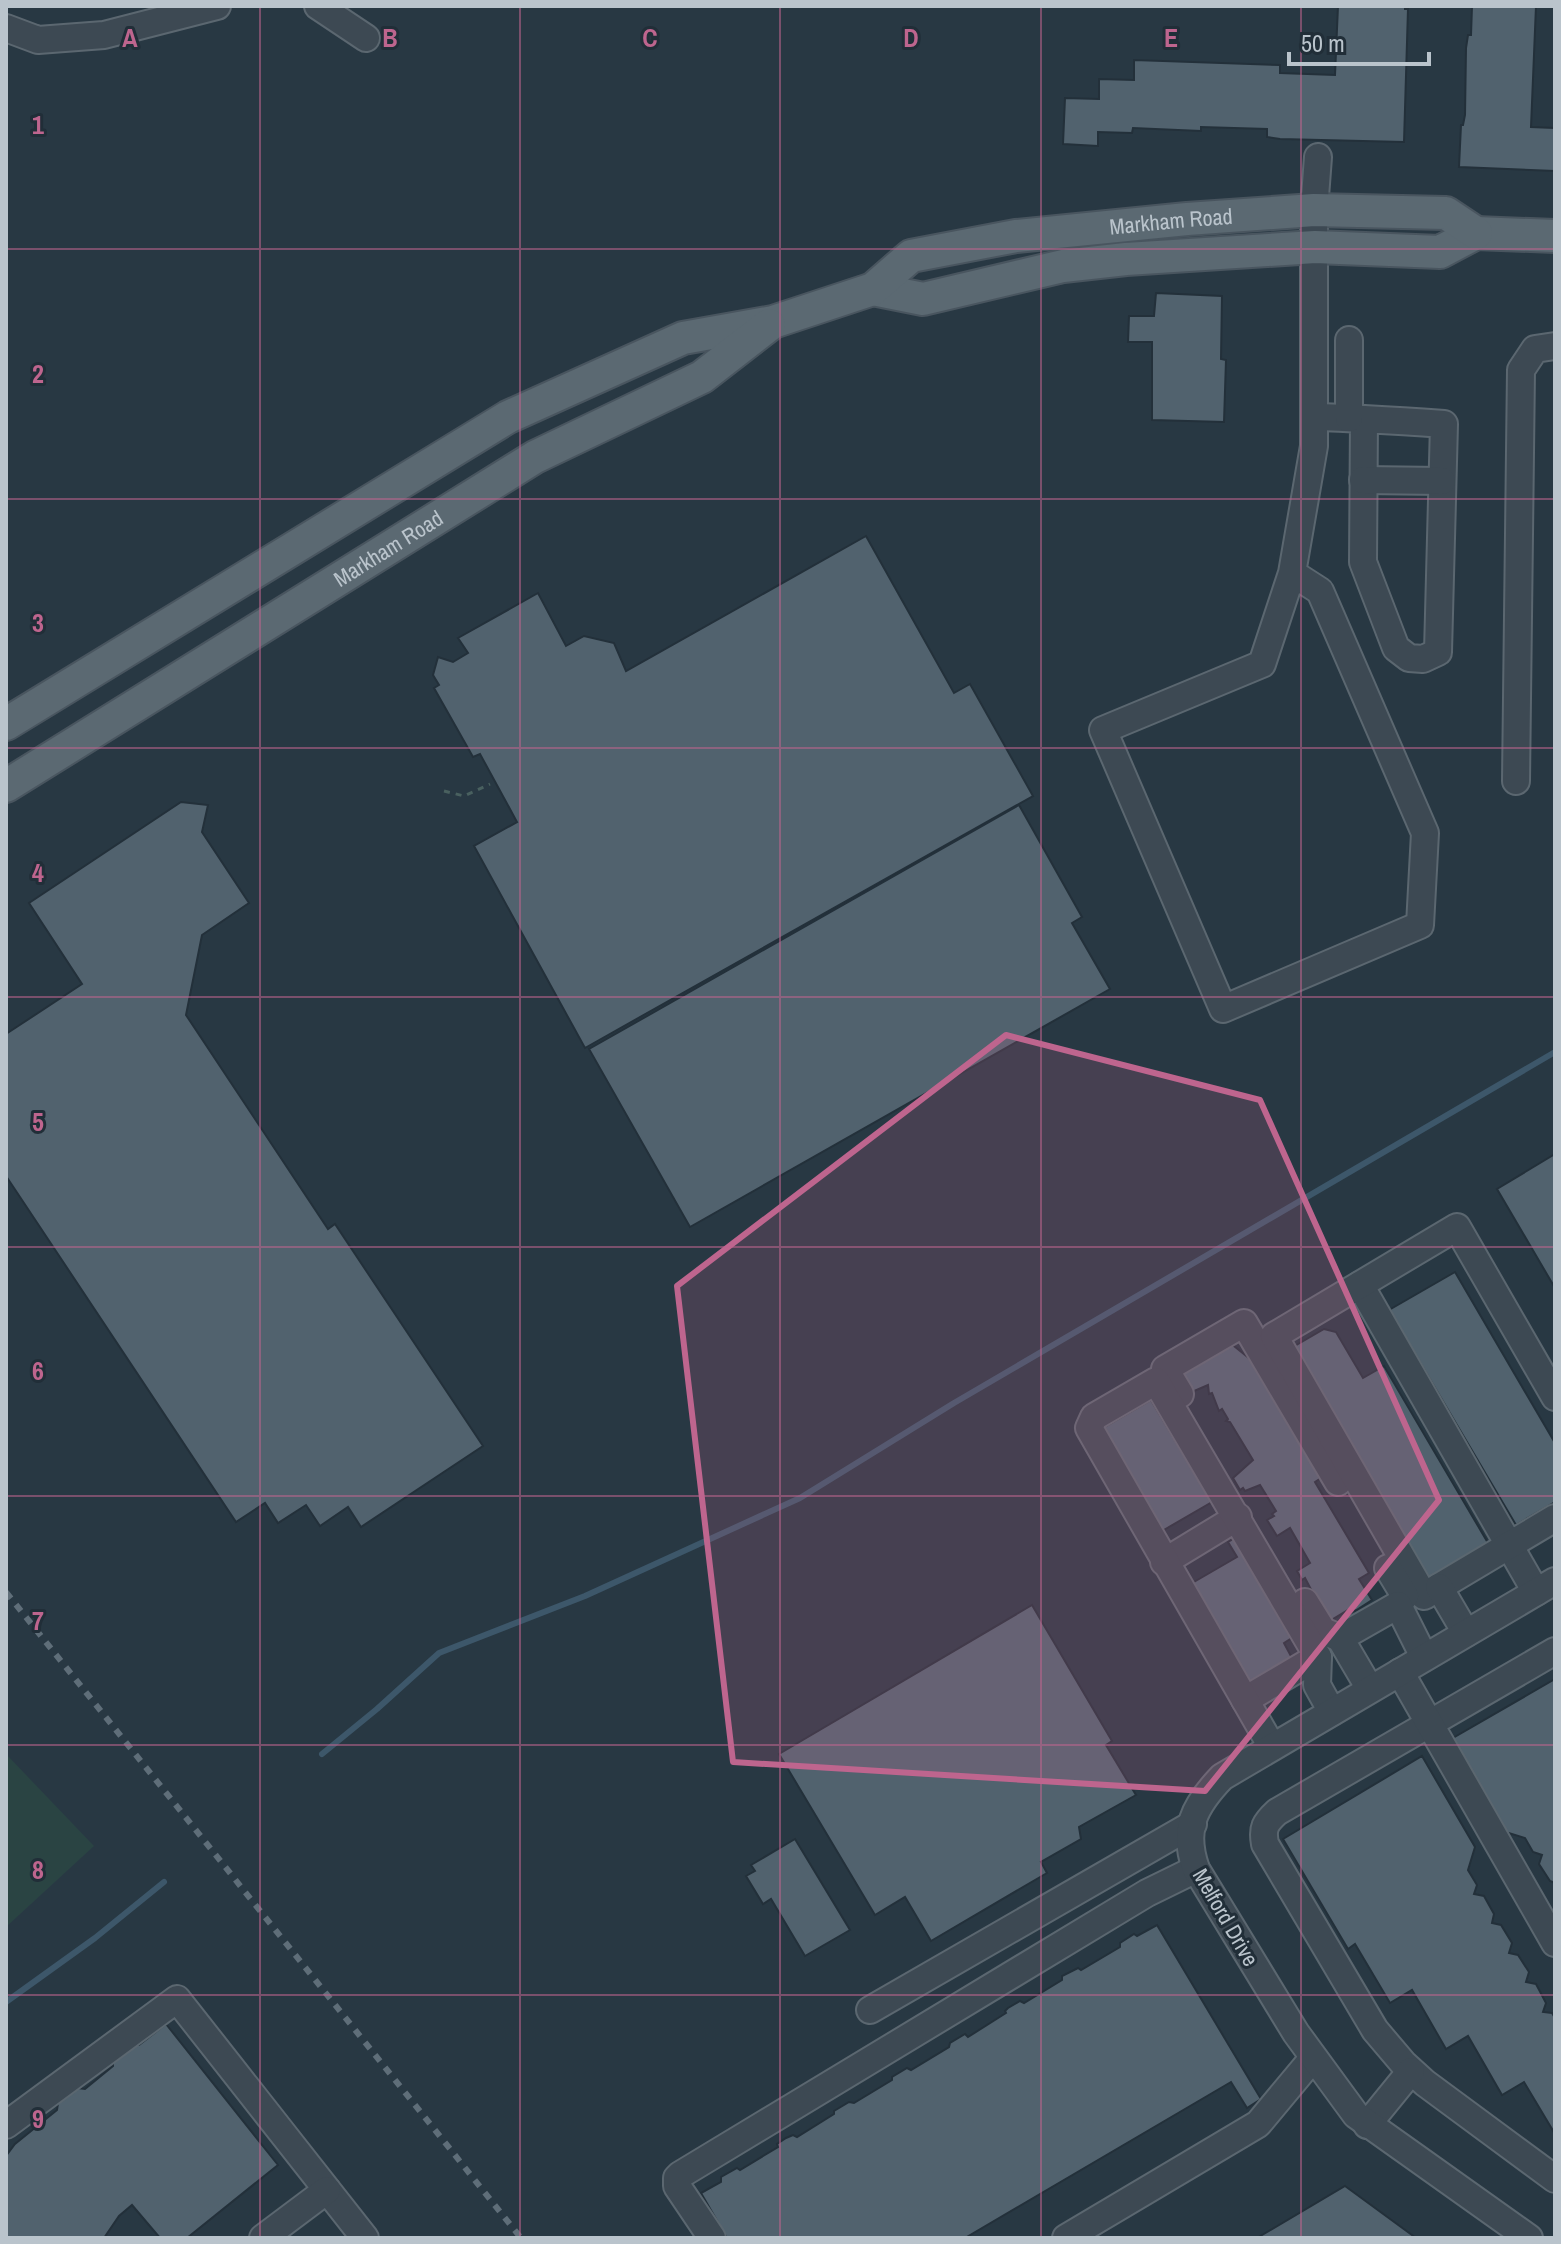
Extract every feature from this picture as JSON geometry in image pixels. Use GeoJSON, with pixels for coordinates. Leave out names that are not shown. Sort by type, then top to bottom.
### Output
{"type":"FeatureCollection","features":[{"type":"Feature","properties":{"kind":"main road","name":"Markham Road"},"geometry":{"type":"LineString","coordinates":[[6,724],[508,417],[683,338],[773,322],[873,289],[911,256],[1016,236],[1314,210],[1446,213],[1476,233]]}},
{"type":"Feature","properties":{"kind":"main road","name":"Markham Road"},"geometry":{"type":"LineString","coordinates":[[873,289],[923,299],[1063,266],[1315,247],[1440,252],[1476,233],[1555,236]]}},
{"type":"Feature","properties":{"kind":"main road","name":"Markham Road"},"geometry":{"type":"LineString","coordinates":[[6,786],[535,457],[702,377],[773,322]]}},
{"type":"Feature","properties":{"kind":"street"},"geometry":{"type":"LineString","coordinates":[[6,28],[38,40],[104,35],[217,6]]}},
{"type":"Feature","properties":{"kind":"street"},"geometry":{"type":"LineString","coordinates":[[318,6],[366,38]]}},
{"type":"Feature","properties":{"kind":"street"},"geometry":{"type":"LineString","coordinates":[[1292,573],[1320,591],[1425,833],[1420,925],[1223,1009],[1103,730],[1262,664],[1292,573],[1314,446],[1314,210],[1318,157]]}},
{"type":"Feature","properties":{"kind":"street"},"geometry":{"type":"LineString","coordinates":[[1314,417],[1356,418],[1444,424],[1438,652],[1423,659],[1409,658],[1396,648],[1363,562],[1363,480],[1356,418],[1349,340]]}},
{"type":"Feature","properties":{"kind":"street"},"geometry":{"type":"LineString","coordinates":[[1516,781],[1521,370],[1535,349],[1555,346]]}},
{"type":"Feature","properties":{"kind":"street"},"geometry":{"type":"LineString","coordinates":[[1363,480],[1442,481]]}},
{"type":"Feature","properties":{"kind":"street"},"geometry":{"type":"LineString","coordinates":[[1555,1397],[1457,1227],[1274,1336],[1424,1596],[1555,1518]]}},
{"type":"Feature","properties":{"kind":"street"},"geometry":{"type":"LineString","coordinates":[[1360,1285],[1510,1545],[1546,1586]]}},
{"type":"Feature","properties":{"kind":"street"},"geometry":{"type":"LineString","coordinates":[[1340,1638],[1398,1605],[1405,1596],[1244,1323],[1165,1369],[1323,1631],[1340,1638],[1370,1689]]}},
{"type":"Feature","properties":{"kind":"street"},"geometry":{"type":"LineString","coordinates":[[1272,1747],[1089,1428],[1094,1417],[1156,1381],[1318,1657],[1317,1685],[1332,1712]]}},
{"type":"Feature","properties":{"kind":"street"},"geometry":{"type":"LineString","coordinates":[[1164,1562],[1238,1517]]}},
{"type":"Feature","properties":{"kind":"street","name":"Melford Drive"},"geometry":{"type":"LineString","coordinates":[[1529,2238],[1356,2115],[1313,2058],[1196,1869],[1190,1850],[1197,1806],[1222,1777],[1546,1586]]}},
{"type":"Feature","properties":{"kind":"street"},"geometry":{"type":"LineString","coordinates":[[1439,1587],[1466,1633]]}},
{"type":"Feature","properties":{"kind":"street"},"geometry":{"type":"LineString","coordinates":[[1398,1605],[1424,1657]]}},
{"type":"Feature","properties":{"kind":"street"},"geometry":{"type":"LineString","coordinates":[[1555,1651],[1277,1812],[1266,1822],[1262,1832],[1265,1844],[1375,2030],[1411,2071],[1555,2179]]}},
{"type":"Feature","properties":{"kind":"street"},"geometry":{"type":"LineString","coordinates":[[1245,1700],[1318,1657]]}},
{"type":"Feature","properties":{"kind":"street"},"geometry":{"type":"LineString","coordinates":[[1400,1672],[1555,1943]]}},
{"type":"Feature","properties":{"kind":"street"},"geometry":{"type":"LineString","coordinates":[[870,2010],[1193,1824]]}},
{"type":"Feature","properties":{"kind":"street"},"geometry":{"type":"LineString","coordinates":[[712,2238],[677,2186],[680,2175],[1147,1893],[1196,1869]]}},
{"type":"Feature","properties":{"kind":"street"},"geometry":{"type":"LineString","coordinates":[[6,2125],[177,1999],[365,2238]]}},
{"type":"Feature","properties":{"kind":"street"},"geometry":{"type":"LineString","coordinates":[[1066,2238],[1258,2124],[1313,2058]]}},
{"type":"Feature","properties":{"kind":"street"},"geometry":{"type":"LineString","coordinates":[[1367,2125],[1411,2071]]}},
{"type":"Feature","properties":{"kind":"street"},"geometry":{"type":"LineString","coordinates":[[263,2238],[327,2190]]}},
{"type":"Feature","properties":{"kind":"path"},"geometry":{"type":"LineString","coordinates":[[444,791],[464,796],[490,784]]}},
{"type":"Feature","properties":{"kind":"highlighted area"},"geometry":{"type":"Polygon","coordinates":[[[1006,1035],[1260,1100],[1439,1500],[1205,1791],[733,1762],[677,1286],[1006,1035]]]}},
{"type":"Feature","properties":{"kind":"green space"},"geometry":{"type":"Polygon","coordinates":[[[6,1754],[94,1846],[6,1927],[6,1754]]]}},
{"type":"Feature","properties":{"kind":"building"},"geometry":{"type":"Polygon","coordinates":[[[1338,6],[1405,6],[1408,9],[1404,142],[1280,139],[1267,137],[1267,129],[1201,127],[1201,131],[1133,128],[1132,133],[1098,132],[1098,146],[1063,144],[1065,98],[1099,99],[1099,79],[1134,80],[1134,60],[1280,65],[1280,73],[1335,75],[1338,6]]]}},
{"type":"Feature","properties":{"kind":"building"},"geometry":{"type":"Polygon","coordinates":[[[1472,6],[1536,6],[1531,127],[1555,128],[1555,171],[1459,167],[1461,125],[1465,115],[1466,48],[1468,35],[1471,35],[1472,6]]]}},
{"type":"Feature","properties":{"kind":"building"},"geometry":{"type":"Polygon","coordinates":[[[1156,293],[1222,296],[1221,359],[1226,360],[1224,422],[1152,420],[1152,342],[1128,342],[1129,316],[1154,316],[1156,293]]]}},
{"type":"Feature","properties":{"kind":"building"},"geometry":{"type":"Polygon","coordinates":[[[866,536],[954,693],[970,684],[1033,796],[585,1048],[474,846],[517,822],[480,754],[473,757],[434,688],[439,685],[433,675],[438,657],[453,662],[468,653],[458,638],[538,593],[566,646],[584,636],[614,643],[626,671],[866,536]]]}},
{"type":"Feature","properties":{"kind":"building"},"geometry":{"type":"Polygon","coordinates":[[[181,802],[208,805],[202,832],[249,903],[202,935],[186,1015],[328,1229],[335,1224],[483,1446],[361,1527],[348,1507],[320,1526],[306,1505],[278,1523],[265,1503],[236,1522],[6,1176],[6,1034],[82,984],[29,903],[181,802]]]}},
{"type":"Feature","properties":{"kind":"building"},"geometry":{"type":"Polygon","coordinates":[[[1019,805],[1082,917],[1072,923],[1110,989],[690,1227],[589,1049],[1019,805]]]}},
{"type":"Feature","properties":{"kind":"building"},"geometry":{"type":"Polygon","coordinates":[[[1555,1154],[1555,1288],[1497,1189],[1555,1154]]]}},
{"type":"Feature","properties":{"kind":"building"},"geometry":{"type":"Polygon","coordinates":[[[1455,1272],[1555,1443],[1555,1502],[1516,1525],[1389,1310],[1455,1272]]]}},
{"type":"Feature","properties":{"kind":"building"},"geometry":{"type":"Polygon","coordinates":[[[1324,1329],[1336,1332],[1363,1378],[1384,1366],[1488,1543],[1422,1582],[1293,1347],[1324,1329]]]}},
{"type":"Feature","properties":{"kind":"building"},"geometry":{"type":"Polygon","coordinates":[[[1229,1342],[1250,1359],[1321,1478],[1315,1482],[1369,1573],[1359,1579],[1372,1600],[1355,1611],[1353,1607],[1328,1622],[1305,1578],[1302,1580],[1297,1571],[1310,1563],[1290,1528],[1277,1536],[1267,1520],[1276,1511],[1260,1485],[1240,1490],[1233,1478],[1253,1460],[1230,1422],[1226,1421],[1228,1419],[1222,1409],[1219,1411],[1212,1393],[1209,1394],[1208,1385],[1185,1395],[1183,1369],[1229,1342]]]}},
{"type":"Feature","properties":{"kind":"building"},"geometry":{"type":"Polygon","coordinates":[[[1151,1400],[1212,1502],[1157,1534],[1096,1432],[1151,1400]]]}},
{"type":"Feature","properties":{"kind":"building"},"geometry":{"type":"Polygon","coordinates":[[[1240,1535],[1298,1634],[1284,1643],[1292,1658],[1246,1685],[1187,1586],[1237,1557],[1228,1542],[1240,1535]]]}},
{"type":"Feature","properties":{"kind":"building"},"geometry":{"type":"Polygon","coordinates":[[[1032,1605],[1112,1741],[1106,1745],[1136,1795],[1079,1827],[1081,1839],[1041,1862],[1047,1873],[931,1941],[905,1897],[875,1915],[779,1754],[1032,1605]]]}},
{"type":"Feature","properties":{"kind":"building"},"geometry":{"type":"Polygon","coordinates":[[[1555,1679],[1555,1883],[1550,1881],[1539,1864],[1542,1855],[1533,1852],[1525,1838],[1499,1830],[1446,1742],[1555,1679]]]}},
{"type":"Feature","properties":{"kind":"building"},"geometry":{"type":"Polygon","coordinates":[[[1422,1756],[1475,1847],[1468,1870],[1477,1885],[1474,1894],[1484,1896],[1494,1914],[1492,1923],[1501,1925],[1512,1943],[1509,1953],[1518,1955],[1529,1972],[1526,1982],[1536,1984],[1546,2003],[1543,2012],[1552,2013],[1555,2018],[1555,2134],[1524,2082],[1502,2095],[1468,2036],[1446,2049],[1412,1990],[1390,2003],[1355,1944],[1348,1949],[1283,1839],[1422,1756]]]}},
{"type":"Feature","properties":{"kind":"building"},"geometry":{"type":"Polygon","coordinates":[[[795,1839],[850,1930],[805,1956],[771,1899],[763,1904],[746,1876],[755,1871],[751,1865],[795,1839]]]}},
{"type":"Feature","properties":{"kind":"building"},"geometry":{"type":"Polygon","coordinates":[[[1157,1925],[1261,2099],[1247,2108],[1231,2082],[965,2238],[727,2238],[701,2193],[721,2182],[721,2177],[737,2168],[740,2170],[778,2147],[777,2144],[786,2138],[797,2137],[834,2114],[834,2111],[849,2102],[854,2103],[907,2068],[911,2070],[965,2034],[968,2037],[1006,2013],[1008,2008],[1020,2001],[1024,2003],[1062,1980],[1062,1976],[1078,1968],[1081,1970],[1120,1947],[1120,1943],[1134,1934],[1137,1936],[1157,1925]]]}},
{"type":"Feature","properties":{"kind":"building"},"geometry":{"type":"Polygon","coordinates":[[[166,2024],[278,2165],[187,2238],[160,2238],[132,2205],[119,2216],[104,2238],[6,2238],[6,2156],[15,2144],[57,2110],[58,2103],[77,2088],[85,2089],[113,2066],[113,2059],[132,2044],[139,2045],[166,2024]]]}},
{"type":"Feature","properties":{"kind":"building"},"geometry":{"type":"Polygon","coordinates":[[[1345,2186],[1416,2238],[1257,2238],[1345,2186]]]}},
{"type":"Feature","properties":{"kind":"waterway"},"geometry":{"type":"LineString","coordinates":[[322,1754],[439,1653],[585,1596],[800,1498],[954,1403],[1555,1052]]}},
{"type":"Feature","properties":{"kind":"waterway"},"geometry":{"type":"LineString","coordinates":[[6,2002],[95,1938],[164,1882]]}},
{"type":"Feature","properties":{"kind":"railway"},"geometry":{"type":"LineString","coordinates":[[6,1592],[521,2238]]}}]}
